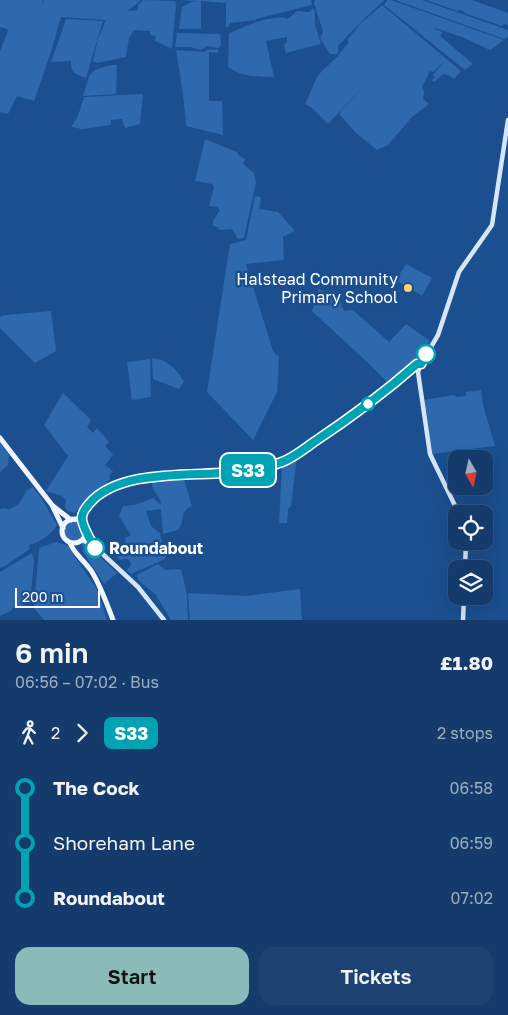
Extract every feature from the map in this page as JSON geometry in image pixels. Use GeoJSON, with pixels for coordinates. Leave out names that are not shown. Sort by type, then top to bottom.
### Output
{"type":"FeatureCollection","features":[{"type":"Feature","properties":{"kind":"main road"},"geometry":{"type":"LineString","coordinates":[[0,438],[52,505],[63,528]]}},
{"type":"Feature","properties":{"kind":"main road"},"geometry":{"type":"LineString","coordinates":[[52,505],[73,520],[83,524],[86,532],[79,549],[83,560]]}},
{"type":"Feature","properties":{"kind":"main road"},"geometry":{"type":"LineString","coordinates":[[73,520],[66,523],[63,528],[64,539],[70,542],[81,541]]}},
{"type":"Feature","properties":{"kind":"main road"},"geometry":{"type":"LineString","coordinates":[[70,542],[99,585],[113,620]]}},
{"type":"Feature","properties":{"kind":"street"},"geometry":{"type":"LineString","coordinates":[[455,505],[430,454],[418,377],[421,364],[438,334],[459,272],[492,225],[508,120]]}},
{"type":"Feature","properties":{"kind":"street"},"geometry":{"type":"LineString","coordinates":[[73,520],[93,500],[106,490],[120,483],[187,474],[244,471],[282,462],[346,421],[382,395],[417,364],[421,364]]}},
{"type":"Feature","properties":{"kind":"street"},"geometry":{"type":"LineString","coordinates":[[83,512],[83,524]]}},
{"type":"Feature","properties":{"kind":"street"},"geometry":{"type":"LineString","coordinates":[[86,532],[94,546],[144,594],[164,620]]}},
{"type":"Feature","properties":{"kind":"street"},"geometry":{"type":"LineString","coordinates":[[81,541],[94,546]]}},
{"type":"Feature","properties":{"kind":"street"},"geometry":{"type":"LineString","coordinates":[[463,620],[464,605]]}},
{"type":"Feature","properties":{"kind":"shaded area"},"geometry":{"type":"Polygon","coordinates":[[[0,0],[43,0],[41,9],[44,0],[141,0],[128,11],[138,10],[138,5],[143,0],[175,1],[172,49],[155,41],[156,36],[150,35],[150,31],[134,30],[129,38],[126,57],[97,63],[93,61],[98,39],[106,20],[61,17],[34,101],[17,96],[8,114],[0,112],[0,51],[8,31],[0,27],[0,0]]]}},
{"type":"Feature","properties":{"kind":"shaded area"},"geometry":{"type":"Polygon","coordinates":[[[179,0],[311,0],[312,5],[256,20],[230,23],[229,27],[226,27],[226,3],[201,1],[201,29],[179,29],[182,7],[191,2],[199,1],[179,0]]]}},
{"type":"Feature","properties":{"kind":"shaded area"},"geometry":{"type":"Polygon","coordinates":[[[315,0],[385,0],[338,46],[337,54],[330,54],[320,38],[323,32],[314,3],[315,0]]]}},
{"type":"Feature","properties":{"kind":"shaded area"},"geometry":{"type":"Polygon","coordinates":[[[387,0],[504,40],[490,50],[462,37],[435,28],[443,32],[440,36],[473,64],[465,70],[384,5],[387,0]]]}},
{"type":"Feature","properties":{"kind":"shaded area"},"geometry":{"type":"Polygon","coordinates":[[[395,0],[422,0],[508,30],[508,37],[504,39],[395,0]]]}},
{"type":"Feature","properties":{"kind":"shaded area"},"geometry":{"type":"Polygon","coordinates":[[[426,0],[472,0],[508,13],[508,25],[504,24],[502,26],[467,14],[459,9],[458,11],[426,0]]]}},
{"type":"Feature","properties":{"kind":"shaded area"},"geometry":{"type":"Polygon","coordinates":[[[382,5],[461,71],[454,79],[443,74],[434,82],[431,80],[435,77],[433,75],[445,60],[433,72],[430,71],[422,87],[424,92],[423,99],[429,104],[412,117],[388,145],[377,150],[356,133],[340,115],[340,112],[379,70],[328,124],[312,108],[305,104],[318,75],[338,56],[360,24],[382,5]]]}},
{"type":"Feature","properties":{"kind":"shaded area"},"geometry":{"type":"Polygon","coordinates":[[[313,8],[315,11],[315,25],[321,44],[286,53],[284,44],[287,43],[287,37],[266,41],[274,77],[244,75],[228,67],[229,34],[267,19],[288,19],[297,11],[309,12],[313,8]]]}},
{"type":"Feature","properties":{"kind":"shaded area"},"geometry":{"type":"Polygon","coordinates":[[[66,19],[103,21],[86,78],[74,73],[71,61],[51,62],[66,19]]]}},
{"type":"Feature","properties":{"kind":"shaded area"},"geometry":{"type":"Polygon","coordinates":[[[177,33],[220,34],[221,45],[218,48],[207,46],[201,50],[190,47],[175,47],[177,33]]]}},
{"type":"Feature","properties":{"kind":"shaded area"},"geometry":{"type":"Polygon","coordinates":[[[218,49],[218,53],[209,52],[209,101],[222,101],[223,135],[186,126],[176,50],[205,52],[218,49]]]}},
{"type":"Feature","properties":{"kind":"shaded area"},"geometry":{"type":"Polygon","coordinates":[[[117,65],[116,94],[83,96],[91,74],[98,69],[117,65]]]}},
{"type":"Feature","properties":{"kind":"shaded area"},"geometry":{"type":"Polygon","coordinates":[[[143,94],[140,124],[125,128],[122,119],[111,120],[111,125],[82,129],[71,127],[78,116],[84,97],[143,94]]]}},
{"type":"Feature","properties":{"kind":"shaded area"},"geometry":{"type":"Polygon","coordinates":[[[205,139],[237,152],[239,156],[245,159],[243,164],[254,173],[256,183],[244,238],[238,239],[232,229],[219,230],[218,227],[213,226],[213,221],[220,210],[217,207],[209,206],[214,187],[212,184],[195,181],[205,139]]]}},
{"type":"Feature","properties":{"kind":"shaded area"},"geometry":{"type":"Polygon","coordinates":[[[255,196],[261,197],[259,212],[260,209],[278,212],[295,231],[283,237],[284,260],[246,264],[273,351],[279,357],[277,392],[253,440],[207,392],[230,244],[246,240],[255,196]]]}},
{"type":"Feature","properties":{"kind":"shaded area"},"geometry":{"type":"Polygon","coordinates":[[[406,264],[432,278],[422,296],[396,280],[406,264]]]}},
{"type":"Feature","properties":{"kind":"shaded area"},"geometry":{"type":"Polygon","coordinates":[[[319,289],[339,299],[344,311],[353,310],[389,342],[406,324],[430,341],[417,361],[390,385],[312,311],[319,289]]]}},
{"type":"Feature","properties":{"kind":"shaded area"},"geometry":{"type":"Polygon","coordinates":[[[51,311],[56,351],[35,363],[0,328],[0,317],[51,311]]]}},
{"type":"Feature","properties":{"kind":"shaded area"},"geometry":{"type":"Polygon","coordinates":[[[152,358],[162,360],[178,373],[184,382],[179,389],[153,379],[152,358]]]}},
{"type":"Feature","properties":{"kind":"shaded area"},"geometry":{"type":"Polygon","coordinates":[[[150,359],[151,397],[132,400],[127,362],[150,359]]]}},
{"type":"Feature","properties":{"kind":"shaded area"},"geometry":{"type":"Polygon","coordinates":[[[481,390],[483,405],[495,446],[448,450],[448,452],[432,454],[423,400],[454,395],[456,397],[466,397],[466,392],[481,390]]]}},
{"type":"Feature","properties":{"kind":"shaded area"},"geometry":{"type":"Polygon","coordinates":[[[63,393],[91,420],[87,427],[93,433],[97,428],[109,442],[105,446],[113,455],[105,465],[113,471],[109,476],[110,479],[74,513],[68,511],[65,507],[66,500],[62,496],[46,491],[68,456],[44,425],[63,393]]]}},
{"type":"Feature","properties":{"kind":"shaded area"},"geometry":{"type":"Polygon","coordinates":[[[0,443],[9,455],[8,465],[0,472],[0,443]]]}},
{"type":"Feature","properties":{"kind":"shaded area"},"geometry":{"type":"Polygon","coordinates":[[[297,456],[287,523],[279,523],[282,466],[297,456]]]}},
{"type":"Feature","properties":{"kind":"shaded area"},"geometry":{"type":"Polygon","coordinates":[[[183,476],[192,506],[185,511],[178,530],[163,534],[161,509],[146,511],[151,526],[161,534],[165,559],[131,574],[127,570],[131,565],[130,561],[127,559],[119,560],[116,555],[126,546],[125,538],[131,535],[119,516],[123,506],[135,505],[153,498],[161,505],[160,499],[153,489],[152,482],[183,476]]]}},
{"type":"Feature","properties":{"kind":"shaded area"},"geometry":{"type":"Polygon","coordinates":[[[33,487],[57,525],[45,538],[29,545],[30,549],[0,568],[0,509],[6,508],[8,510],[19,504],[27,490],[33,487]]]}},
{"type":"Feature","properties":{"kind":"shaded area"},"geometry":{"type":"Polygon","coordinates":[[[74,522],[81,525],[84,532],[81,539],[74,542],[67,539],[64,532],[67,525],[74,522]]]}},
{"type":"Feature","properties":{"kind":"shaded area"},"geometry":{"type":"Polygon","coordinates":[[[56,542],[67,545],[98,591],[107,620],[44,620],[34,608],[39,548],[56,542]]]}},
{"type":"Feature","properties":{"kind":"shaded area"},"geometry":{"type":"Polygon","coordinates":[[[82,543],[85,543],[117,573],[104,584],[83,552],[82,543]]]}},
{"type":"Feature","properties":{"kind":"shaded area"},"geometry":{"type":"Polygon","coordinates":[[[32,553],[34,560],[30,603],[12,608],[12,610],[0,616],[0,572],[32,553]]]}},
{"type":"Feature","properties":{"kind":"shaded area"},"geometry":{"type":"Polygon","coordinates":[[[158,564],[165,570],[181,569],[187,595],[188,620],[171,620],[156,595],[138,580],[137,575],[158,564]]]}},
{"type":"Feature","properties":{"kind":"shaded area"},"geometry":{"type":"Polygon","coordinates":[[[300,589],[302,620],[190,620],[188,593],[247,596],[300,589]]]}},
{"type":"Feature","properties":{"kind":"bus line","name":"S33"},"geometry":{"type":"LineString","coordinates":[[95,548],[83,524],[83,512],[93,500],[112,486],[120,483],[187,474],[244,471],[282,462],[346,421],[382,395],[417,364],[421,364],[426,354]]}},
{"type":"Feature","properties":{"kind":"place","name":"Halstead Community Primary School"},"geometry":{"type":"Point","coordinates":[408,288]}},
{"type":"Feature","properties":{"kind":"place","name":"Roundabout"},"geometry":{"type":"Point","coordinates":[95,548]}}]}
